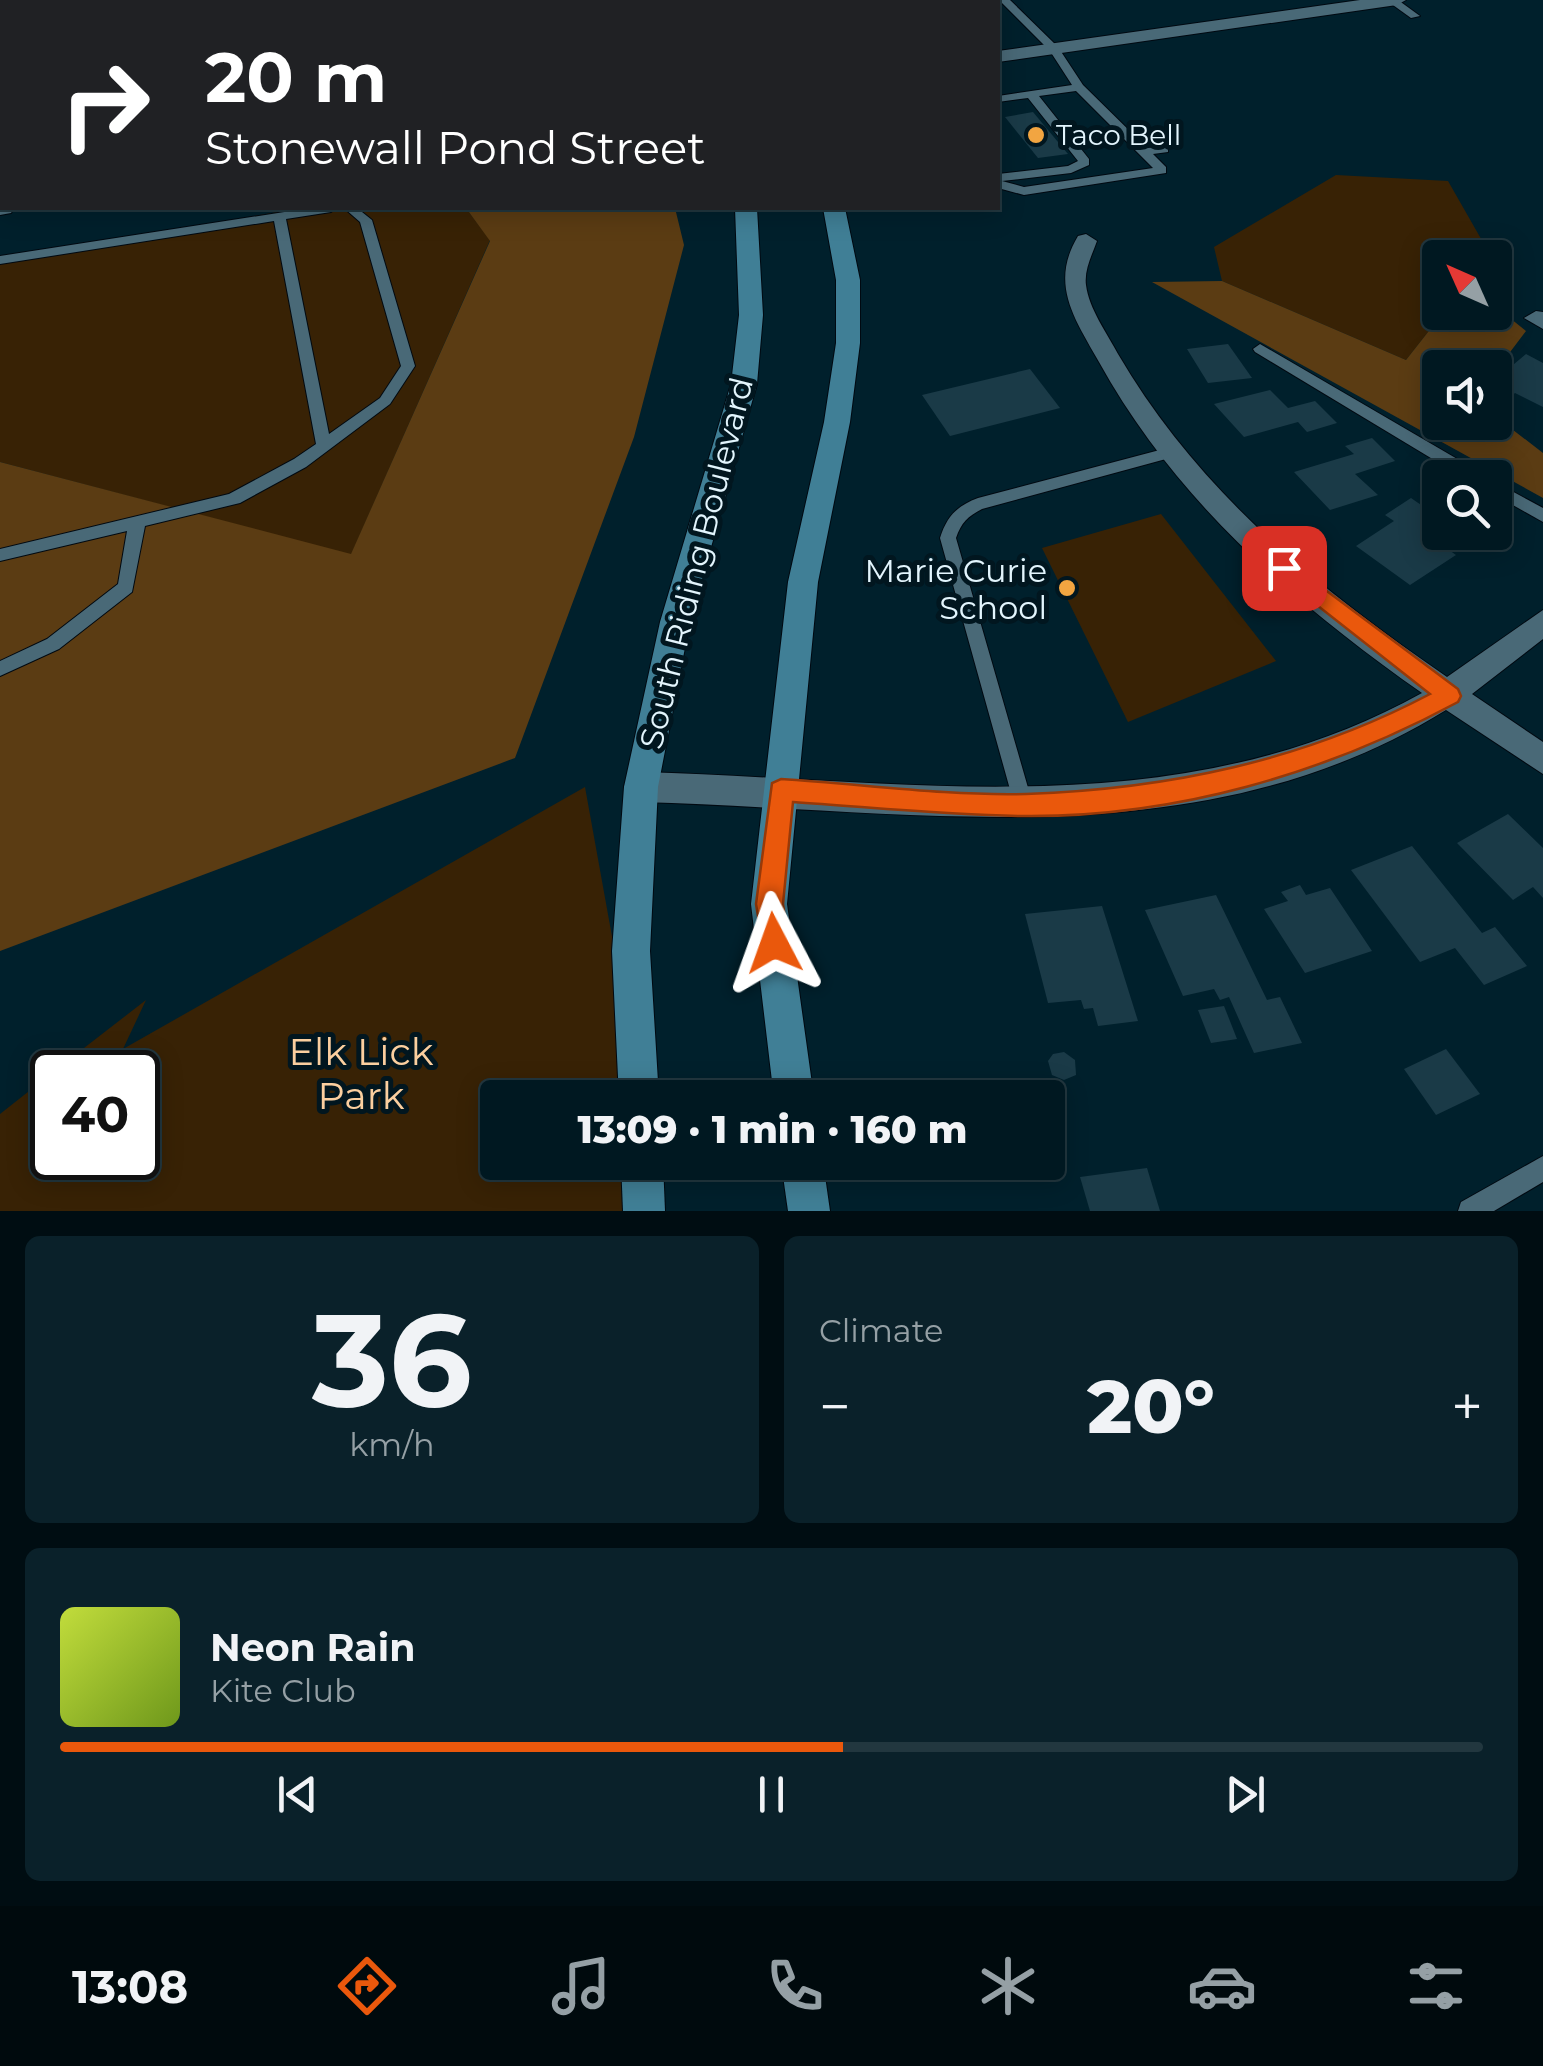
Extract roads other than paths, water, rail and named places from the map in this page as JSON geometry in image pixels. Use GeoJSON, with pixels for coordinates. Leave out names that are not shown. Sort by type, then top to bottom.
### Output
{"type":"FeatureCollection","features":[{"type":"Feature","properties":{"kind":"street"},"geometry":{"type":"LineString","coordinates":[[1000,57],[1393,0]]}},
{"type":"Feature","properties":{"kind":"street","name":"South Riding Boulevard"},"geometry":{"type":"LineString","coordinates":[[638,1080],[631,951],[641,787],[675,622],[744,384],[750,315],[746,210]]}},
{"type":"Feature","properties":{"kind":"street"},"geometry":{"type":"LineString","coordinates":[[792,1080],[769,904],[803,582],[838,422],[848,343],[848,280],[834,210]]}},
{"type":"Feature","properties":{"kind":"street"},"geometry":{"type":"LineString","coordinates":[[1086,241],[1074,280],[1084,311],[1108,360],[1171,452],[1239,527],[1306,588],[1449,696],[1543,760]]}},
{"type":"Feature","properties":{"kind":"street"},"geometry":{"type":"LineString","coordinates":[[641,787],[781,790],[1023,805],[1158,794],[1227,782],[1322,755],[1380,732],[1449,696],[1506,656],[1543,622]]}},
{"type":"Feature","properties":{"kind":"street"},"geometry":{"type":"LineString","coordinates":[[643,1180],[644,1211]]}},
{"type":"Feature","properties":{"kind":"street"},"geometry":{"type":"LineString","coordinates":[[804,1180],[808,1211]]}},
{"type":"Feature","properties":{"kind":"lane"},"geometry":{"type":"LineString","coordinates":[[1000,182],[1024,191],[1162,170],[1079,87],[1054,49],[1004,0]]}},
{"type":"Feature","properties":{"kind":"lane"},"geometry":{"type":"LineString","coordinates":[[1393,0],[1415,16]]}},
{"type":"Feature","properties":{"kind":"lane"},"geometry":{"type":"LineString","coordinates":[[1000,18],[1019,15]]}},
{"type":"Feature","properties":{"kind":"lane"},"geometry":{"type":"LineString","coordinates":[[1000,99],[1079,87]]}},
{"type":"Feature","properties":{"kind":"lane"},"geometry":{"type":"LineString","coordinates":[[1000,181],[1070,169],[1084,162],[1031,94]]}},
{"type":"Feature","properties":{"kind":"lane"},"geometry":{"type":"LineString","coordinates":[[1145,152],[1164,148]]}},
{"type":"Feature","properties":{"kind":"lane"},"geometry":{"type":"LineString","coordinates":[[0,260],[318,210]]}},
{"type":"Feature","properties":{"kind":"lane"},"geometry":{"type":"LineString","coordinates":[[0,555],[234,499],[324,446],[385,401],[408,366],[366,220],[353,210]]}},
{"type":"Feature","properties":{"kind":"lane"},"geometry":{"type":"LineString","coordinates":[[278,216],[324,446]]}},
{"type":"Feature","properties":{"kind":"lane"},"geometry":{"type":"LineString","coordinates":[[1260,349],[1447,460]]}},
{"type":"Feature","properties":{"kind":"lane"},"geometry":{"type":"LineString","coordinates":[[1023,805],[948,538],[952,521],[962,510],[984,502],[1171,452]]}},
{"type":"Feature","properties":{"kind":"lane"},"geometry":{"type":"LineString","coordinates":[[1512,498],[1543,516]]}},
{"type":"Feature","properties":{"kind":"lane"},"geometry":{"type":"LineString","coordinates":[[0,669],[53,644],[126,587],[137,522]]}},
{"type":"Feature","properties":{"kind":"lane"},"geometry":{"type":"LineString","coordinates":[[1470,1211],[1543,1168]]}},
{"type":"Feature","properties":{"kind":"place","name":"Taco Bell"},"geometry":{"type":"Point","coordinates":[1036,135]}},
{"type":"Feature","properties":{"kind":"place","name":"Marie Curie School"},"geometry":{"type":"Point","coordinates":[1067,588]}},
{"type":"Feature","properties":{"kind":"park label","name":"Elk Lick Park"},"geometry":{"type":"Point","coordinates":[361,1073]}}]}
